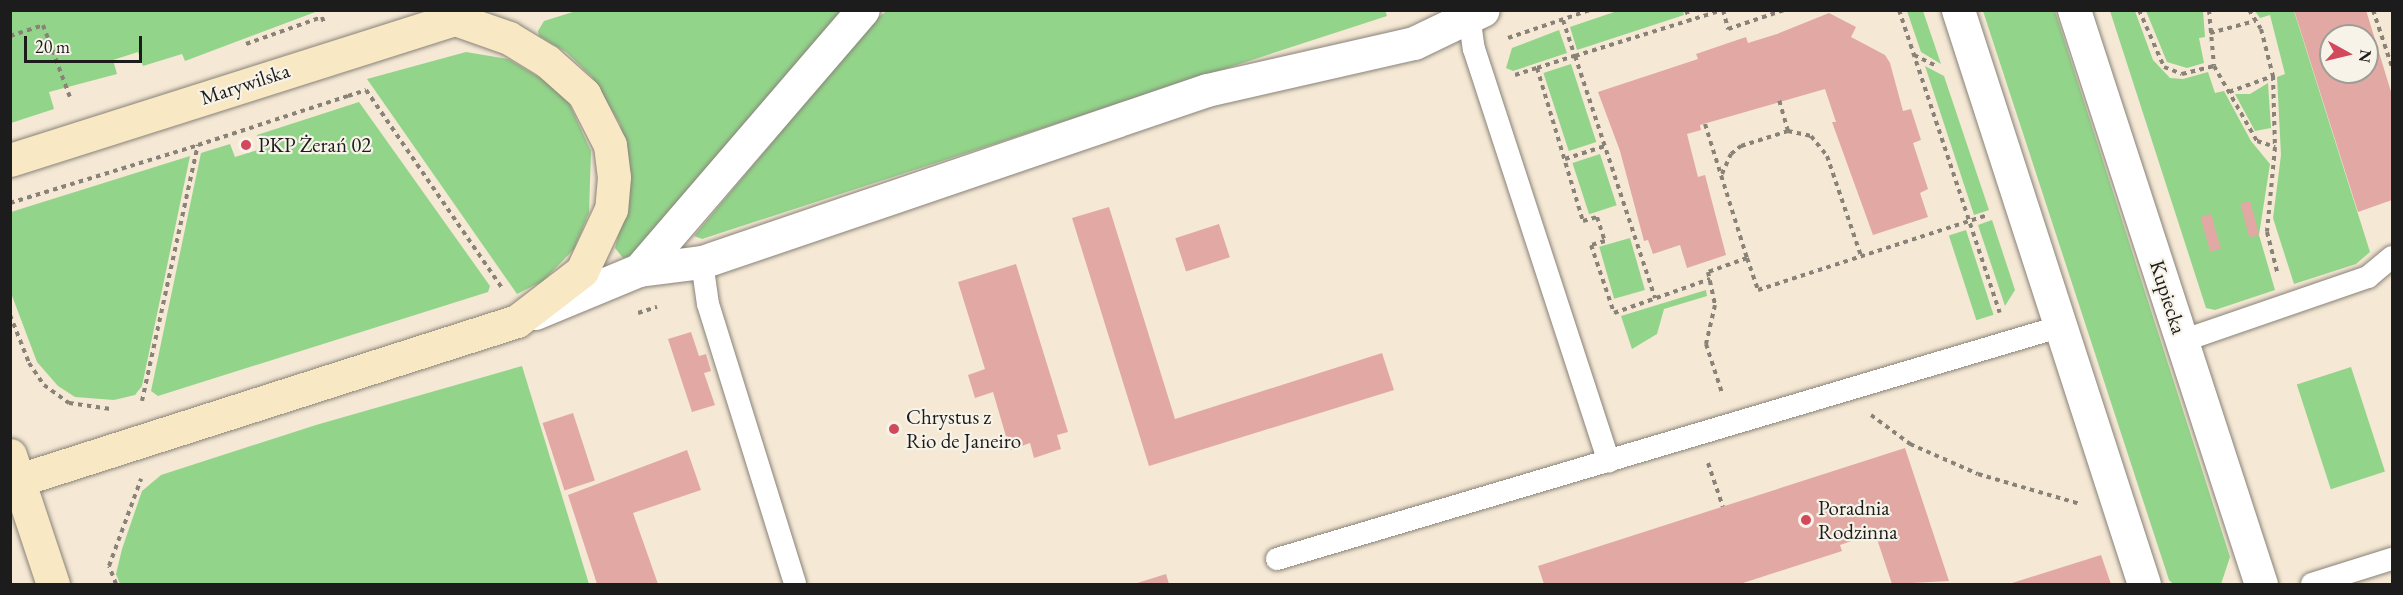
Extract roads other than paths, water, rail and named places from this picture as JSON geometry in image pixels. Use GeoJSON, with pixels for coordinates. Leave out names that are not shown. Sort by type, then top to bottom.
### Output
{"type":"FeatureCollection","features":[{"type":"Feature","properties":{"kind":"main road","name":"Marywilska"},"geometry":{"type":"LineString","coordinates":[[18,157],[443,18]]}},
{"type":"Feature","properties":{"kind":"main road"},"geometry":{"type":"LineString","coordinates":[[53,585],[15,468],[517,321],[582,271],[599,240],[611,209],[614,177],[610,145],[598,115],[584,94],[547,61],[509,38],[443,18]]}},
{"type":"Feature","properties":{"kind":"street"},"geometry":{"type":"LineString","coordinates":[[639,270],[862,10]]}},
{"type":"Feature","properties":{"kind":"street"},"geometry":{"type":"LineString","coordinates":[[1958,10],[2144,585]]}},
{"type":"Feature","properties":{"kind":"street","name":"Kupiecka"},"geometry":{"type":"LineString","coordinates":[[2074,10],[2261,585]]}},
{"type":"Feature","properties":{"kind":"street"},"geometry":{"type":"LineString","coordinates":[[517,321],[639,270],[702,262],[1207,90],[1414,43],[1476,13]]}},
{"type":"Feature","properties":{"kind":"lane"},"geometry":{"type":"LineString","coordinates":[[1476,13],[1474,49],[1609,461]]}},
{"type":"Feature","properties":{"kind":"lane"},"geometry":{"type":"LineString","coordinates":[[2182,341],[2368,277],[2392,257]]}},
{"type":"Feature","properties":{"kind":"lane"},"geometry":{"type":"LineString","coordinates":[[702,262],[708,304],[795,585]]}},
{"type":"Feature","properties":{"kind":"lane"},"geometry":{"type":"LineString","coordinates":[[1277,559],[2062,326]]}},
{"type":"Feature","properties":{"kind":"lane"},"geometry":{"type":"LineString","coordinates":[[2312,585],[2392,559]]}},
{"type":"Feature","properties":{"kind":"place","name":"PKP Żerań 02"},"geometry":{"type":"Point","coordinates":[246,145]}},
{"type":"Feature","properties":{"kind":"place","name":"Chrystus z Rio de Janeiro"},"geometry":{"type":"Point","coordinates":[894,429]}},
{"type":"Feature","properties":{"kind":"place","name":"Poradnia Rodzinna"},"geometry":{"type":"Point","coordinates":[1806,520]}}]}
